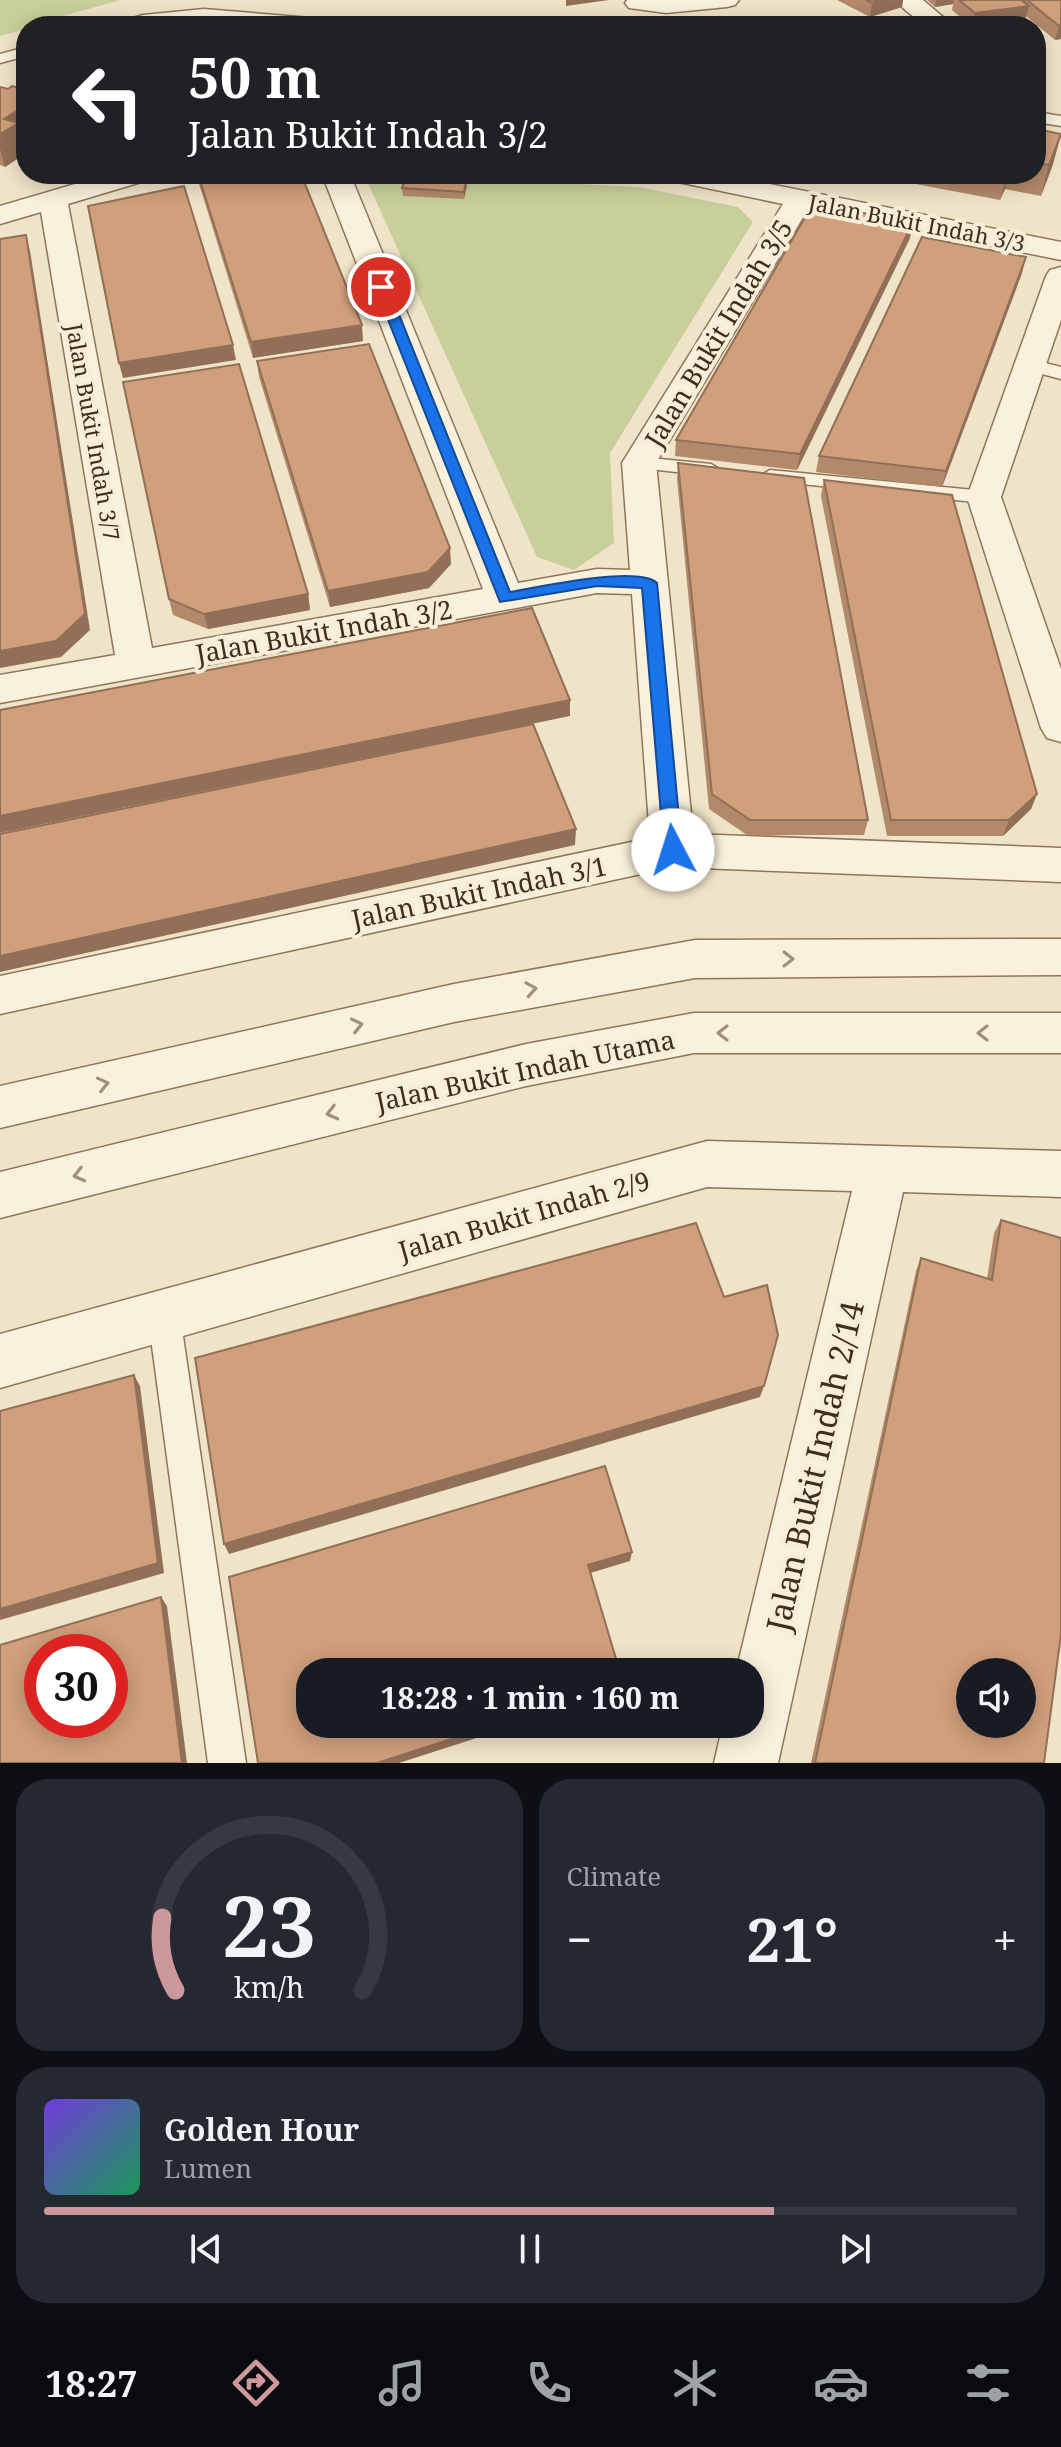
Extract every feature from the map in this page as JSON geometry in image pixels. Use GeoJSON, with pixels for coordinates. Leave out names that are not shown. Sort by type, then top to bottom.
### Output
{"type":"FeatureCollection","features":[{"type":"Feature","properties":{"kind":"street"},"geometry":{"type":"LineString","coordinates":[[637,3],[666,6],[727,0]]}},
{"type":"Feature","properties":{"kind":"street"},"geometry":{"type":"LineString","coordinates":[[908,0],[930,16]]}},
{"type":"Feature","properties":{"kind":"street"},"geometry":{"type":"LineString","coordinates":[[0,215],[104,184]]}},
{"type":"Feature","properties":{"kind":"street"},"geometry":{"type":"LineString","coordinates":[[340,184],[505,598]]}},
{"type":"Feature","properties":{"kind":"street","name":"Jalan Bukit Indah 3/3"},"geometry":{"type":"LineString","coordinates":[[727,184],[1061,251]]}},
{"type":"Feature","properties":{"kind":"street","name":"Jalan Bukit Indah 3/7"},"geometry":{"type":"LineString","coordinates":[[53,199],[136,665]]}},
{"type":"Feature","properties":{"kind":"street","name":"Jalan Bukit Indah 3/5"},"geometry":{"type":"LineString","coordinates":[[673,850],[639,463],[800,199]]}},
{"type":"Feature","properties":{"kind":"street"},"geometry":{"type":"LineString","coordinates":[[1061,276],[1046,369],[984,497],[1061,728]]}},
{"type":"Feature","properties":{"kind":"street","name":"Jalan Bukit Indah 3/2"},"geometry":{"type":"LineString","coordinates":[[0,689],[597,581],[649,583]]}},
{"type":"Feature","properties":{"kind":"street","name":"Jalan Bukit Indah 3/1"},"geometry":{"type":"LineString","coordinates":[[0,995],[673,850],[1061,865]]}},
{"type":"Feature","properties":{"kind":"street"},"geometry":{"type":"LineString","coordinates":[[0,1107],[454,1003],[695,959],[1061,957]]}},
{"type":"Feature","properties":{"kind":"street","name":"Jalan Bukit Indah Utama"},"geometry":{"type":"LineString","coordinates":[[0,1195],[526,1065],[694,1033],[1061,1033]]}},
{"type":"Feature","properties":{"kind":"street","name":"Jalan Bukit Indah 2/9"},"geometry":{"type":"LineString","coordinates":[[0,1361],[707,1164],[1061,1174]]}},
{"type":"Feature","properties":{"kind":"street","name":"Jalan Bukit Indah 2/14"},"geometry":{"type":"LineString","coordinates":[[746,1763],[882,1170]]}},
{"type":"Feature","properties":{"kind":"lane"},"geometry":{"type":"LineString","coordinates":[[158,16],[210,13],[245,16]]}},
{"type":"Feature","properties":{"kind":"lane"},"geometry":{"type":"LineString","coordinates":[[639,463],[984,497]]}},
{"type":"Feature","properties":{"kind":"lane"},"geometry":{"type":"LineString","coordinates":[[164,1316],[227,1763]]}},
{"type":"Feature","properties":{"kind":"green space"},"geometry":{"type":"Polygon","coordinates":[[[0,0],[121,0],[63,16],[16,16],[16,32],[0,36],[0,0]]]}},
{"type":"Feature","properties":{"kind":"green space"},"geometry":{"type":"Polygon","coordinates":[[[368,184],[639,187],[738,207],[753,222],[610,453],[614,543],[574,570],[537,557],[368,184]]]}},
{"type":"Feature","properties":{"kind":"building"},"geometry":{"type":"Polygon","coordinates":[[[959,0],[1021,0],[1029,6],[975,13],[959,0]]]}},
{"type":"Feature","properties":{"kind":"building"},"geometry":{"type":"Polygon","coordinates":[[[1027,0],[1061,0],[1061,25],[1059,26],[1027,0]]]}},
{"type":"Feature","properties":{"kind":"building"},"geometry":{"type":"Polygon","coordinates":[[[0,87],[16,87],[16,112],[4,119],[16,125],[0,134],[0,87]]]}},
{"type":"Feature","properties":{"kind":"building"},"geometry":{"type":"Polygon","coordinates":[[[1046,131],[1061,134],[1049,165],[1046,165],[1046,131]]]}},
{"type":"Feature","properties":{"kind":"building"},"geometry":{"type":"Polygon","coordinates":[[[201,184],[305,184],[362,325],[251,342],[201,184]]]}},
{"type":"Feature","properties":{"kind":"building"},"geometry":{"type":"Polygon","coordinates":[[[403,184],[466,184],[464,192],[402,188],[403,184]]]}},
{"type":"Feature","properties":{"kind":"building"},"geometry":{"type":"Polygon","coordinates":[[[184,186],[233,345],[119,363],[88,206],[184,186]]]}},
{"type":"Feature","properties":{"kind":"building"},"geometry":{"type":"Polygon","coordinates":[[[836,208],[913,222],[800,454],[676,440],[807,214],[836,208]]]}},
{"type":"Feature","properties":{"kind":"building"},"geometry":{"type":"Polygon","coordinates":[[[26,235],[85,614],[56,641],[0,651],[0,239],[26,235]]]}},
{"type":"Feature","properties":{"kind":"building"},"geometry":{"type":"Polygon","coordinates":[[[922,237],[1026,257],[946,471],[819,456],[922,237]]]}},
{"type":"Feature","properties":{"kind":"building"},"geometry":{"type":"Polygon","coordinates":[[[369,344],[450,548],[428,572],[328,591],[257,361],[369,344]]]}},
{"type":"Feature","properties":{"kind":"building"},"geometry":{"type":"Polygon","coordinates":[[[239,364],[308,594],[204,614],[169,599],[123,382],[239,364]]]}},
{"type":"Feature","properties":{"kind":"building"},"geometry":{"type":"Polygon","coordinates":[[[678,463],[804,478],[868,820],[750,820],[712,794],[678,463]]]}},
{"type":"Feature","properties":{"kind":"building"},"geometry":{"type":"Polygon","coordinates":[[[824,480],[952,495],[1037,794],[1009,820],[891,820],[824,480]]]}},
{"type":"Feature","properties":{"kind":"building"},"geometry":{"type":"Polygon","coordinates":[[[532,608],[570,700],[0,816],[0,710],[532,608]]]}},
{"type":"Feature","properties":{"kind":"building"},"geometry":{"type":"Polygon","coordinates":[[[533,724],[576,829],[0,956],[0,834],[533,724]]]}},
{"type":"Feature","properties":{"kind":"building"},"geometry":{"type":"Polygon","coordinates":[[[1001,1220],[1061,1238],[1061,1634],[1044,1763],[815,1763],[921,1258],[992,1280],[1001,1220]]]}},
{"type":"Feature","properties":{"kind":"building"},"geometry":{"type":"Polygon","coordinates":[[[696,1223],[724,1297],[767,1285],[778,1335],[764,1386],[224,1544],[195,1358],[696,1223]]]}},
{"type":"Feature","properties":{"kind":"building"},"geometry":{"type":"Polygon","coordinates":[[[134,1375],[158,1563],[0,1609],[0,1411],[134,1375]]]}},
{"type":"Feature","properties":{"kind":"building"},"geometry":{"type":"Polygon","coordinates":[[[605,1466],[632,1552],[588,1565],[616,1658],[296,1658],[296,1738],[455,1738],[377,1763],[258,1763],[229,1577],[605,1466]]]}},
{"type":"Feature","properties":{"kind":"building"},"geometry":{"type":"Polygon","coordinates":[[[161,1597],[182,1763],[0,1763],[0,1645],[24,1638],[24,1738],[128,1738],[128,1634],[37,1634],[161,1597]]]}},
{"type":"Feature","properties":{"kind":"route"},"geometry":{"type":"LineString","coordinates":[[381,287],[505,598],[597,581],[649,583],[673,850]]}}]}
